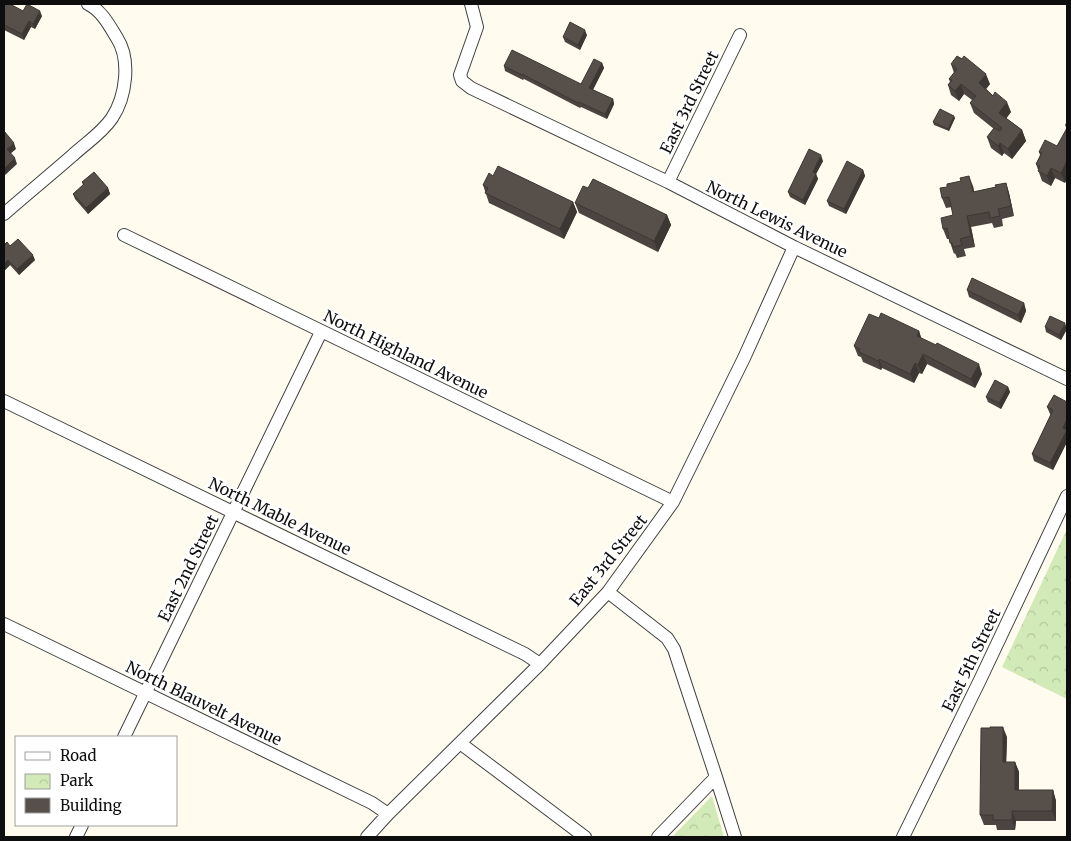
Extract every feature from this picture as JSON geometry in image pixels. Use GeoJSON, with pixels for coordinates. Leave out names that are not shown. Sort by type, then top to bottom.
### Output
{"type":"FeatureCollection","features":[{"type":"Feature","properties":{"kind":"street"},"geometry":{"type":"LineString","coordinates":[[4,214],[104,128],[119,106],[125,82],[124,62],[120,43],[100,13],[88,4]]}},
{"type":"Feature","properties":{"kind":"street","name":"North Lewis Avenue"},"geometry":{"type":"LineString","coordinates":[[471,4],[477,28],[460,75],[462,81],[471,88],[668,182],[794,247],[1067,379]]}},
{"type":"Feature","properties":{"kind":"street","name":"East 3rd Street"},"geometry":{"type":"LineString","coordinates":[[668,182],[740,35]]}},
{"type":"Feature","properties":{"kind":"street","name":"North Highland Avenue"},"geometry":{"type":"LineString","coordinates":[[124,235],[673,502]]}},
{"type":"Feature","properties":{"kind":"street","name":"East 3rd Street"},"geometry":{"type":"LineString","coordinates":[[367,837],[540,664],[608,592],[660,521],[673,502],[744,358],[794,247]]}},
{"type":"Feature","properties":{"kind":"street","name":"East 2nd Street"},"geometry":{"type":"LineString","coordinates":[[124,736],[321,332]]}},
{"type":"Feature","properties":{"kind":"street","name":"North Mable Avenue"},"geometry":{"type":"LineString","coordinates":[[4,401],[525,654],[540,664]]}},
{"type":"Feature","properties":{"kind":"street","name":"East 5th Street"},"geometry":{"type":"LineString","coordinates":[[903,837],[1067,496]]}},
{"type":"Feature","properties":{"kind":"street"},"geometry":{"type":"LineString","coordinates":[[608,592],[667,638],[674,649],[734,837]]}},
{"type":"Feature","properties":{"kind":"street","name":"North Blauvelt Avenue"},"geometry":{"type":"LineString","coordinates":[[4,624],[372,802],[388,814]]}},
{"type":"Feature","properties":{"kind":"street"},"geometry":{"type":"LineString","coordinates":[[460,743],[585,837]]}},
{"type":"Feature","properties":{"kind":"street"},"geometry":{"type":"LineString","coordinates":[[658,837],[716,777]]}},
{"type":"Feature","properties":{"kind":"green space"},"geometry":{"type":"Polygon","coordinates":[[[1067,529],[1067,699],[1002,667],[1067,529]]]}},
{"type":"Feature","properties":{"kind":"green space"},"geometry":{"type":"Polygon","coordinates":[[[712,796],[724,837],[672,837],[712,796]]]}},
{"type":"Feature","properties":{"kind":"building"},"geometry":{"type":"Polygon","coordinates":[[[4,4],[10,4],[23,11],[27,4],[40,11],[33,24],[29,21],[22,34],[4,25],[4,4]]]}},
{"type":"Feature","properties":{"kind":"building"},"geometry":{"type":"Polygon","coordinates":[[[570,22],[585,30],[578,45],[563,37],[570,22]]]}},
{"type":"Feature","properties":{"kind":"building"},"geometry":{"type":"Polygon","coordinates":[[[512,50],[581,84],[594,59],[602,63],[589,88],[613,99],[605,114],[578,103],[504,66],[512,50]]]}},
{"type":"Feature","properties":{"kind":"building"},"geometry":{"type":"Polygon","coordinates":[[[957,56],[962,59],[964,56],[986,74],[979,83],[993,96],[995,92],[1007,102],[999,113],[1022,130],[1008,149],[1000,143],[998,146],[987,137],[994,128],[1000,131],[1002,128],[970,103],[976,96],[961,84],[955,91],[948,85],[952,80],[949,79],[957,69],[951,64],[957,56]]]}},
{"type":"Feature","properties":{"kind":"building"},"geometry":{"type":"Polygon","coordinates":[[[940,109],[954,116],[948,129],[933,122],[940,109]]]}},
{"type":"Feature","properties":{"kind":"building"},"geometry":{"type":"Polygon","coordinates":[[[1067,128],[1067,161],[1061,173],[1051,168],[1047,176],[1038,171],[1040,166],[1036,164],[1042,153],[1039,152],[1045,140],[1057,146],[1067,128]]]}},
{"type":"Feature","properties":{"kind":"building"},"geometry":{"type":"Polygon","coordinates":[[[4,131],[14,143],[7,149],[15,158],[4,169],[4,131]]]}},
{"type":"Feature","properties":{"kind":"building"},"geometry":{"type":"Polygon","coordinates":[[[809,149],[821,155],[813,172],[816,174],[803,200],[788,192],[809,149]]]}},
{"type":"Feature","properties":{"kind":"building"},"geometry":{"type":"Polygon","coordinates":[[[847,161],[863,170],[844,209],[827,201],[847,161]]]}},
{"type":"Feature","properties":{"kind":"building"},"geometry":{"type":"Polygon","coordinates":[[[498,166],[573,202],[560,229],[485,193],[488,188],[483,185],[489,173],[493,176],[498,166]]]}},
{"type":"Feature","properties":{"kind":"building"},"geometry":{"type":"Polygon","coordinates":[[[94,172],[108,188],[86,208],[73,194],[84,184],[82,182],[94,172]]]}},
{"type":"Feature","properties":{"kind":"building"},"geometry":{"type":"Polygon","coordinates":[[[969,176],[973,192],[1006,183],[1011,206],[998,209],[1000,216],[990,218],[989,212],[967,216],[971,236],[960,239],[962,245],[953,247],[952,243],[950,243],[947,228],[943,229],[941,218],[953,215],[949,197],[942,198],[940,188],[947,187],[947,184],[961,181],[960,178],[969,176]]]}},
{"type":"Feature","properties":{"kind":"building"},"geometry":{"type":"Polygon","coordinates":[[[593,179],[667,215],[654,241],[575,203],[583,186],[588,188],[593,179]]]}},
{"type":"Feature","properties":{"kind":"building"},"geometry":{"type":"Polygon","coordinates":[[[18,239],[33,255],[17,269],[8,260],[4,264],[4,245],[7,242],[10,246],[18,239]]]}},
{"type":"Feature","properties":{"kind":"building"},"geometry":{"type":"Polygon","coordinates":[[[972,278],[1024,303],[1018,315],[967,290],[972,278]]]}},
{"type":"Feature","properties":{"kind":"building"},"geometry":{"type":"Polygon","coordinates":[[[881,313],[919,331],[917,336],[936,345],[937,343],[979,364],[971,379],[923,354],[918,365],[915,363],[910,374],[859,352],[860,349],[854,346],[869,314],[879,318],[881,313]]]}},
{"type":"Feature","properties":{"kind":"building"},"geometry":{"type":"Polygon","coordinates":[[[1050,316],[1065,323],[1059,335],[1045,327],[1050,316]]]}},
{"type":"Feature","properties":{"kind":"building"},"geometry":{"type":"Polygon","coordinates":[[[995,380],[1008,387],[999,403],[986,397],[995,380]]]}},
{"type":"Feature","properties":{"kind":"building"},"geometry":{"type":"Polygon","coordinates":[[[1054,395],[1067,402],[1067,419],[1063,428],[1067,430],[1050,463],[1032,454],[1053,410],[1047,407],[1054,395]]]}},
{"type":"Feature","properties":{"kind":"building"},"geometry":{"type":"Polygon","coordinates":[[[1003,727],[1003,762],[1015,762],[1015,790],[1053,790],[1052,811],[1012,811],[1012,820],[993,820],[993,815],[980,815],[981,728],[1003,727]]]}}]}
